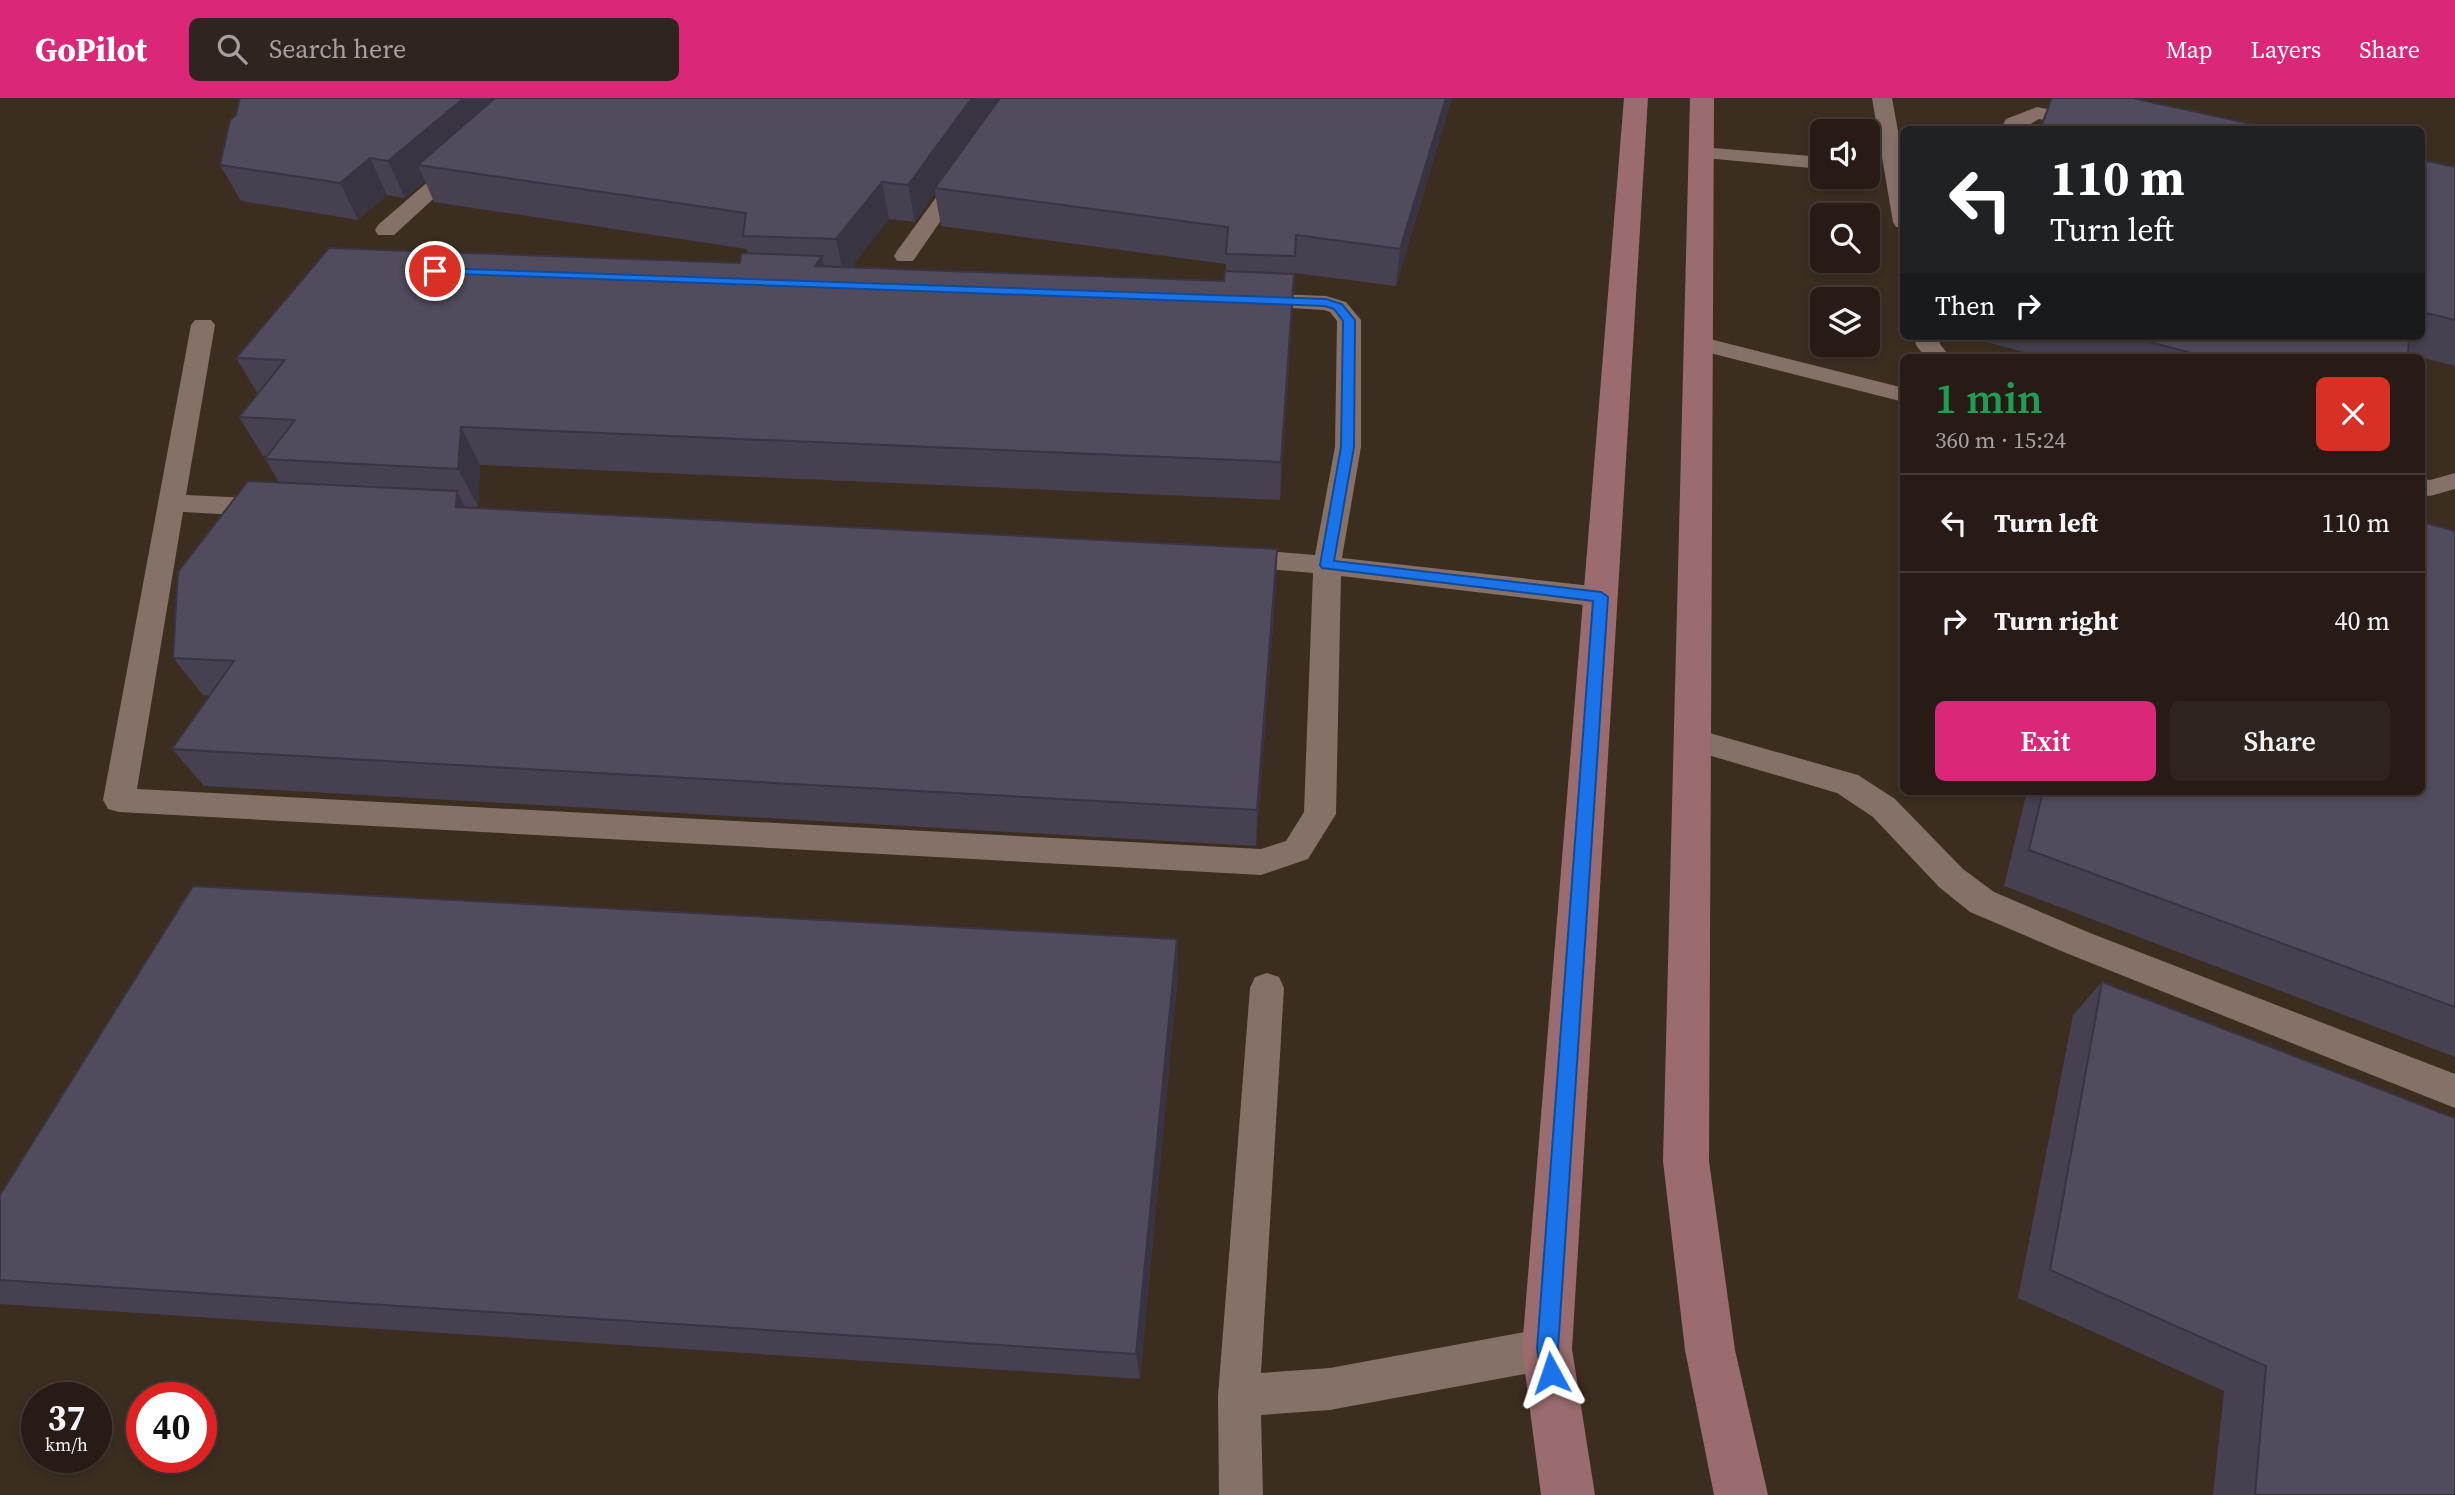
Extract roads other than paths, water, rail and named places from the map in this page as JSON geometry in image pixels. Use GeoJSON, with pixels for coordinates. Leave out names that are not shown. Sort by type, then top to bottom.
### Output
{"type":"FeatureCollection","features":[{"type":"Feature","properties":{"kind":"street"},"geometry":{"type":"LineString","coordinates":[[1568,1495],[1547,1349],[1636,98]]}},
{"type":"Feature","properties":{"kind":"street"},"geometry":{"type":"LineString","coordinates":[[1702,98],[1686,1161],[1710,1350],[1741,1495]]}},
{"type":"Feature","properties":{"kind":"lane"},"geometry":{"type":"LineString","coordinates":[[1880,167],[1899,169],[1882,98]]}},
{"type":"Feature","properties":{"kind":"lane"},"geometry":{"type":"LineString","coordinates":[[2011,126],[2012,123],[2037,113],[2104,126]]}},
{"type":"Feature","properties":{"kind":"lane"},"geometry":{"type":"LineString","coordinates":[[386,230],[475,151]]}},
{"type":"Feature","properties":{"kind":"lane"},"geometry":{"type":"LineString","coordinates":[[1701,153],[1810,162]]}},
{"type":"Feature","properties":{"kind":"lane"},"geometry":{"type":"LineString","coordinates":[[905,256],[976,155]]}},
{"type":"Feature","properties":{"kind":"lane"},"geometry":{"type":"LineString","coordinates":[[203,325],[119,800],[1261,862],[1297,850],[1320,814],[1327,565],[1348,447],[1349,320],[1338,307],[1326,303],[1229,300]]}},
{"type":"Feature","properties":{"kind":"lane"},"geometry":{"type":"LineString","coordinates":[[1698,343],[1900,394]]}},
{"type":"Feature","properties":{"kind":"lane"},"geometry":{"type":"LineString","coordinates":[[2425,487],[2430,488],[2455,481]]}},
{"type":"Feature","properties":{"kind":"lane"},"geometry":{"type":"LineString","coordinates":[[171,503],[296,509]]}},
{"type":"Feature","properties":{"kind":"lane"},"geometry":{"type":"LineString","coordinates":[[1203,555],[1327,565],[1601,597]]}},
{"type":"Feature","properties":{"kind":"lane"},"geometry":{"type":"LineString","coordinates":[[1692,739],[1847,784],[1884,808],[1951,878],[1982,902],[2078,943],[2455,1091]]}},
{"type":"Feature","properties":{"kind":"lane"},"geometry":{"type":"LineString","coordinates":[[1241,1495],[1239,1396],[1267,988]]}},
{"type":"Feature","properties":{"kind":"lane"},"geometry":{"type":"LineString","coordinates":[[1239,1396],[1330,1389],[1417,1376],[1547,1349]]}}]}
